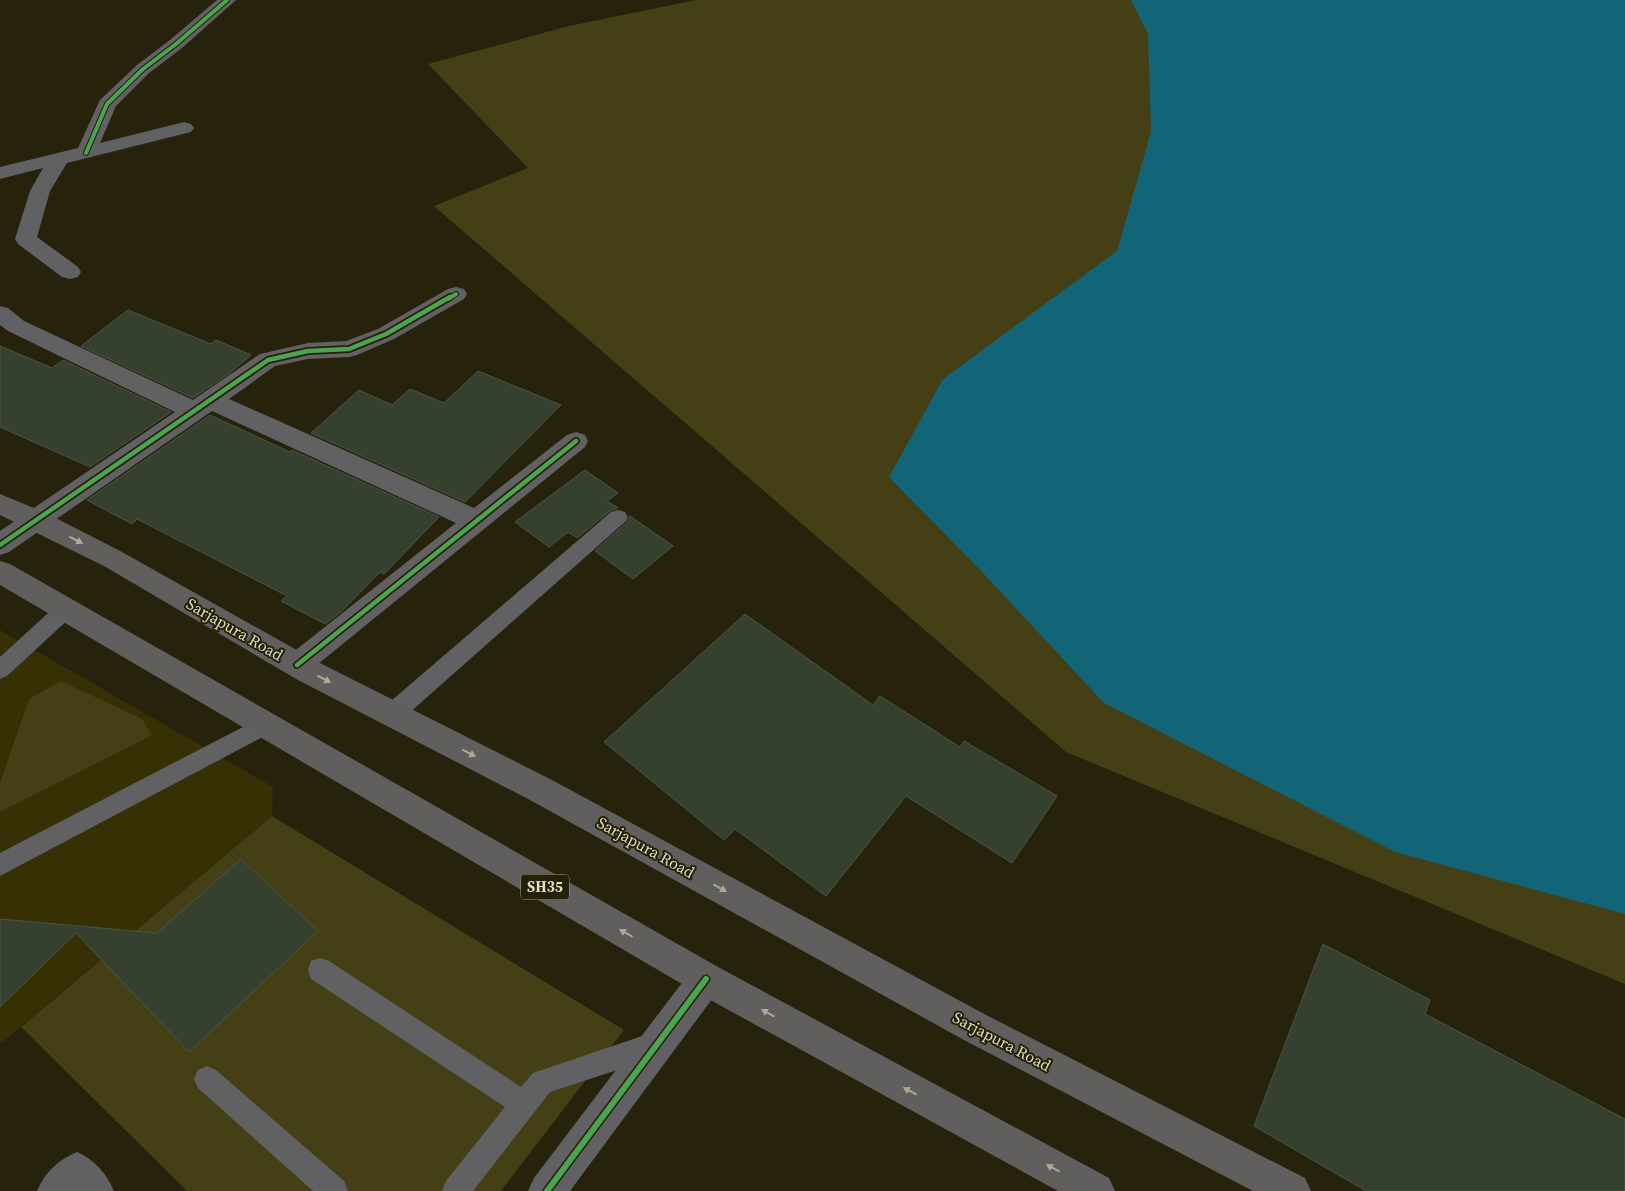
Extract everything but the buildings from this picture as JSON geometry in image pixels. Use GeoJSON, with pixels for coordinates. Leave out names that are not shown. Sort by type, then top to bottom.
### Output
{"type":"FeatureCollection","features":[{"type":"Feature","properties":{"kind":"main road","name":"Sarjapura Road"},"geometry":{"type":"LineString","coordinates":[[0,504],[37,520],[113,559],[297,665],[541,790],[976,1028],[1292,1191]]}},
{"type":"Feature","properties":{"kind":"main road","name":"SH35"},"geometry":{"type":"LineString","coordinates":[[0,572],[264,726],[706,979],[1096,1191]]}},
{"type":"Feature","properties":{"kind":"street"},"geometry":{"type":"LineString","coordinates":[[86,153],[107,104],[143,70],[227,0]]}},
{"type":"Feature","properties":{"kind":"street"},"geometry":{"type":"LineString","coordinates":[[0,173],[184,128]]}},
{"type":"Feature","properties":{"kind":"street"},"geometry":{"type":"LineString","coordinates":[[59,159],[40,190],[26,238],[70,272]]}},
{"type":"Feature","properties":{"kind":"street"},"geometry":{"type":"LineString","coordinates":[[0,545],[268,360],[308,351],[349,349],[386,334],[456,294]]}},
{"type":"Feature","properties":{"kind":"street"},"geometry":{"type":"LineString","coordinates":[[0,314],[16,326],[477,521]]}},
{"type":"Feature","properties":{"kind":"street"},"geometry":{"type":"LineString","coordinates":[[297,665],[576,441]]}},
{"type":"Feature","properties":{"kind":"street"},"geometry":{"type":"LineString","coordinates":[[547,1191],[706,979]]}},
{"type":"Feature","properties":{"kind":"street"},"geometry":{"type":"LineString","coordinates":[[56,1191],[77,1171],[95,1191]]}},
{"type":"Feature","properties":{"kind":"lane"},"geometry":{"type":"LineString","coordinates":[[392,714],[618,517]]}},
{"type":"Feature","properties":{"kind":"lane"},"geometry":{"type":"LineString","coordinates":[[0,670],[65,610]]}},
{"type":"Feature","properties":{"kind":"lane"},"geometry":{"type":"LineString","coordinates":[[0,865],[264,726]]}},
{"type":"Feature","properties":{"kind":"lane"},"geometry":{"type":"LineString","coordinates":[[320,970],[525,1105]]}},
{"type":"Feature","properties":{"kind":"lane"},"geometry":{"type":"LineString","coordinates":[[456,1191],[542,1082],[658,1044]]}},
{"type":"Feature","properties":{"kind":"lane"},"geometry":{"type":"LineString","coordinates":[[207,1079],[334,1191]]}},
{"type":"Feature","properties":{"kind":"shaded area"},"geometry":{"type":"Polygon","coordinates":[[[696,0],[1625,0],[1625,984],[1066,752],[434,206],[528,168],[428,64],[569,26],[696,0]]]}},
{"type":"Feature","properties":{"kind":"shaded area"},"geometry":{"type":"Polygon","coordinates":[[[0,630],[273,787],[272,816],[0,1044],[0,630]]]}},
{"type":"Feature","properties":{"kind":"shaded area"},"geometry":{"type":"Polygon","coordinates":[[[61,681],[142,719],[152,735],[0,812],[0,783],[29,699],[61,681]]]}},
{"type":"Feature","properties":{"kind":"shaded area"},"geometry":{"type":"Polygon","coordinates":[[[272,816],[624,1030],[501,1191],[187,1191],[21,1027],[272,816]]]}},
{"type":"Feature","properties":{"kind":"water"},"geometry":{"type":"Polygon","coordinates":[[[1131,0],[1625,0],[1625,914],[1395,852],[1104,703],[983,573],[889,477],[943,379],[1117,251],[1151,132],[1148,34],[1131,0]]]}},
{"type":"Feature","properties":{"kind":"cycle path"},"geometry":{"type":"LineString","coordinates":[[86,153],[107,104],[143,69],[176,44],[227,0]]}},
{"type":"Feature","properties":{"kind":"cycle path"},"geometry":{"type":"LineString","coordinates":[[0,545],[268,360],[308,351],[349,349],[386,334],[456,294]]}},
{"type":"Feature","properties":{"kind":"cycle path"},"geometry":{"type":"LineString","coordinates":[[297,665],[576,441]]}},
{"type":"Feature","properties":{"kind":"cycle path"},"geometry":{"type":"LineString","coordinates":[[547,1191],[706,979]]}}]}
